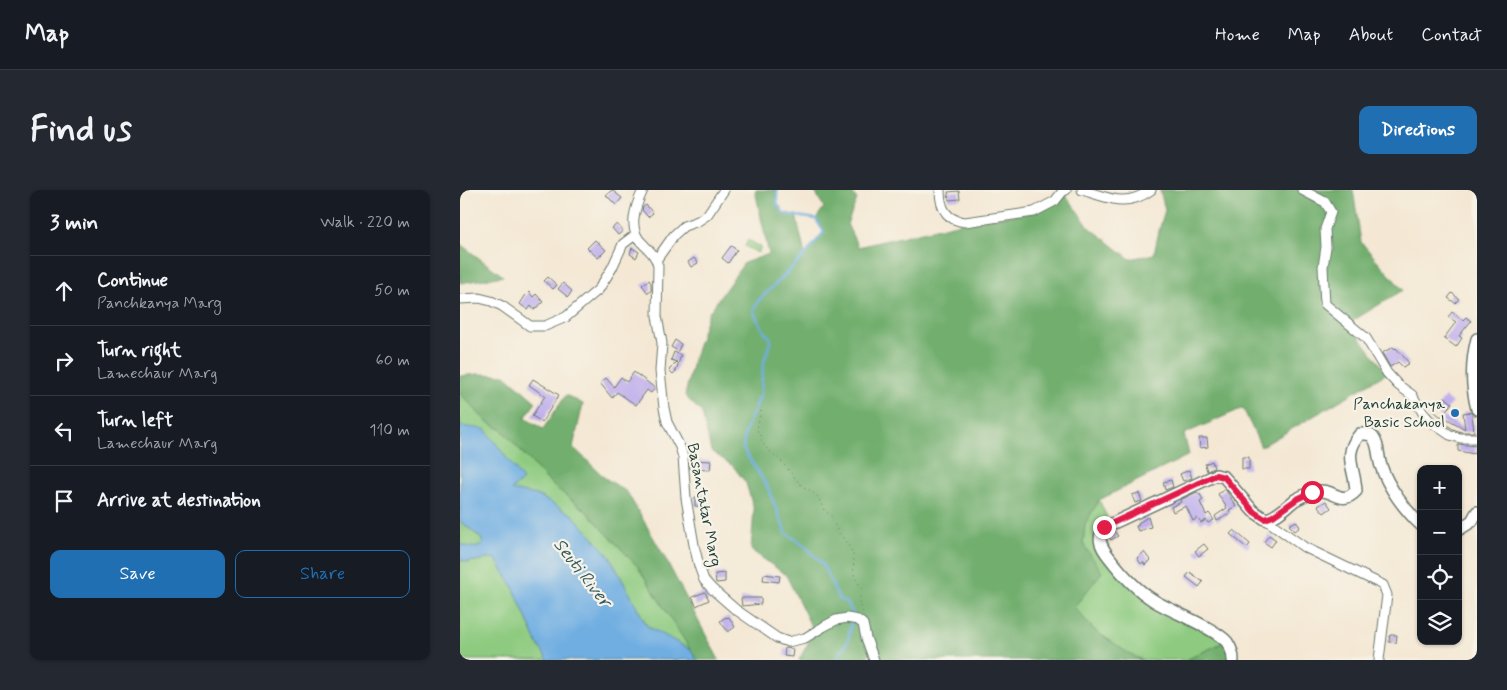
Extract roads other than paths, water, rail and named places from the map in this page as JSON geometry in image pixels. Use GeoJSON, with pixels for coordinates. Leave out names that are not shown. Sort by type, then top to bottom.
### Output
{"type":"FeatureCollection","features":[{"type":"Feature","properties":{"kind":"street"},"geometry":{"type":"LineString","coordinates":[[643,190],[633,223],[635,235],[657,259],[674,235],[684,226],[698,221],[707,215],[724,190]]}},
{"type":"Feature","properties":{"kind":"street"},"geometry":{"type":"LineString","coordinates":[[940,190],[941,204],[946,213],[954,221],[965,222],[1034,212],[1055,201],[1066,190]]}},
{"type":"Feature","properties":{"kind":"street"},"geometry":{"type":"LineString","coordinates":[[1082,190],[1115,200],[1130,201],[1152,190]]}},
{"type":"Feature","properties":{"kind":"street"},"geometry":{"type":"LineString","coordinates":[[1302,190],[1324,202],[1331,212],[1325,229],[1326,247],[1323,267],[1326,304],[1366,338],[1387,372],[1398,385],[1412,395],[1431,422],[1450,435],[1460,438],[1477,438]]}},
{"type":"Feature","properties":{"kind":"street"},"geometry":{"type":"LineString","coordinates":[[460,299],[479,298],[491,301],[502,306],[530,326],[545,326],[566,317],[599,289],[612,268],[623,244],[635,235]]}},
{"type":"Feature","properties":{"kind":"street","name":"Basantatar Marg"},"geometry":{"type":"LineString","coordinates":[[657,259],[659,278],[657,316],[662,343],[660,371],[666,422],[683,457],[686,498],[694,545],[704,580],[712,590],[735,609],[777,638],[788,642],[805,638],[836,620],[847,618],[860,622],[874,660]]}},
{"type":"Feature","properties":{"kind":"street"},"geometry":{"type":"LineString","coordinates":[[1477,338],[1473,352],[1472,375],[1477,409]]}},
{"type":"Feature","properties":{"kind":"street"},"geometry":{"type":"LineString","coordinates":[[1265,519],[1312,492],[1323,490],[1341,498],[1350,497],[1356,491],[1356,480],[1350,466],[1353,442],[1360,434],[1368,434],[1374,438],[1381,468],[1394,492],[1407,512],[1417,521]]}},
{"type":"Feature","properties":{"kind":"street"},"geometry":{"type":"LineString","coordinates":[[1233,660],[1232,652],[1226,641],[1210,630],[1152,600],[1135,587],[1120,572],[1103,550],[1099,537],[1104,527],[1219,475],[1224,477],[1254,512],[1304,547],[1383,585],[1387,595],[1379,660]]}},
{"type":"Feature","properties":{"kind":"street"},"geometry":{"type":"LineString","coordinates":[[1462,527],[1472,521],[1477,512]]}},
{"type":"Feature","properties":{"kind":"water","name":"Seuti River"},"geometry":{"type":"Polygon","coordinates":[[[460,426],[485,429],[523,480],[511,490],[537,495],[573,515],[610,557],[647,626],[691,650],[697,660],[548,660],[537,643],[514,589],[495,558],[468,562],[460,560],[460,544],[475,547],[483,544],[481,538],[460,521],[460,426]]]}},
{"type":"Feature","properties":{"kind":"waterway"},"geometry":{"type":"LineString","coordinates":[[777,190],[777,203],[784,214],[816,219],[824,232],[804,256],[758,301],[753,311],[764,331],[771,339],[763,365],[761,394],[745,432],[743,449],[767,486],[786,533],[806,547],[823,565],[839,599],[847,603],[853,613],[848,641],[836,660]]}},
{"type":"Feature","properties":{"kind":"place","name":"Panchakanya Basic School"},"geometry":{"type":"Point","coordinates":[1455,413]}}]}
